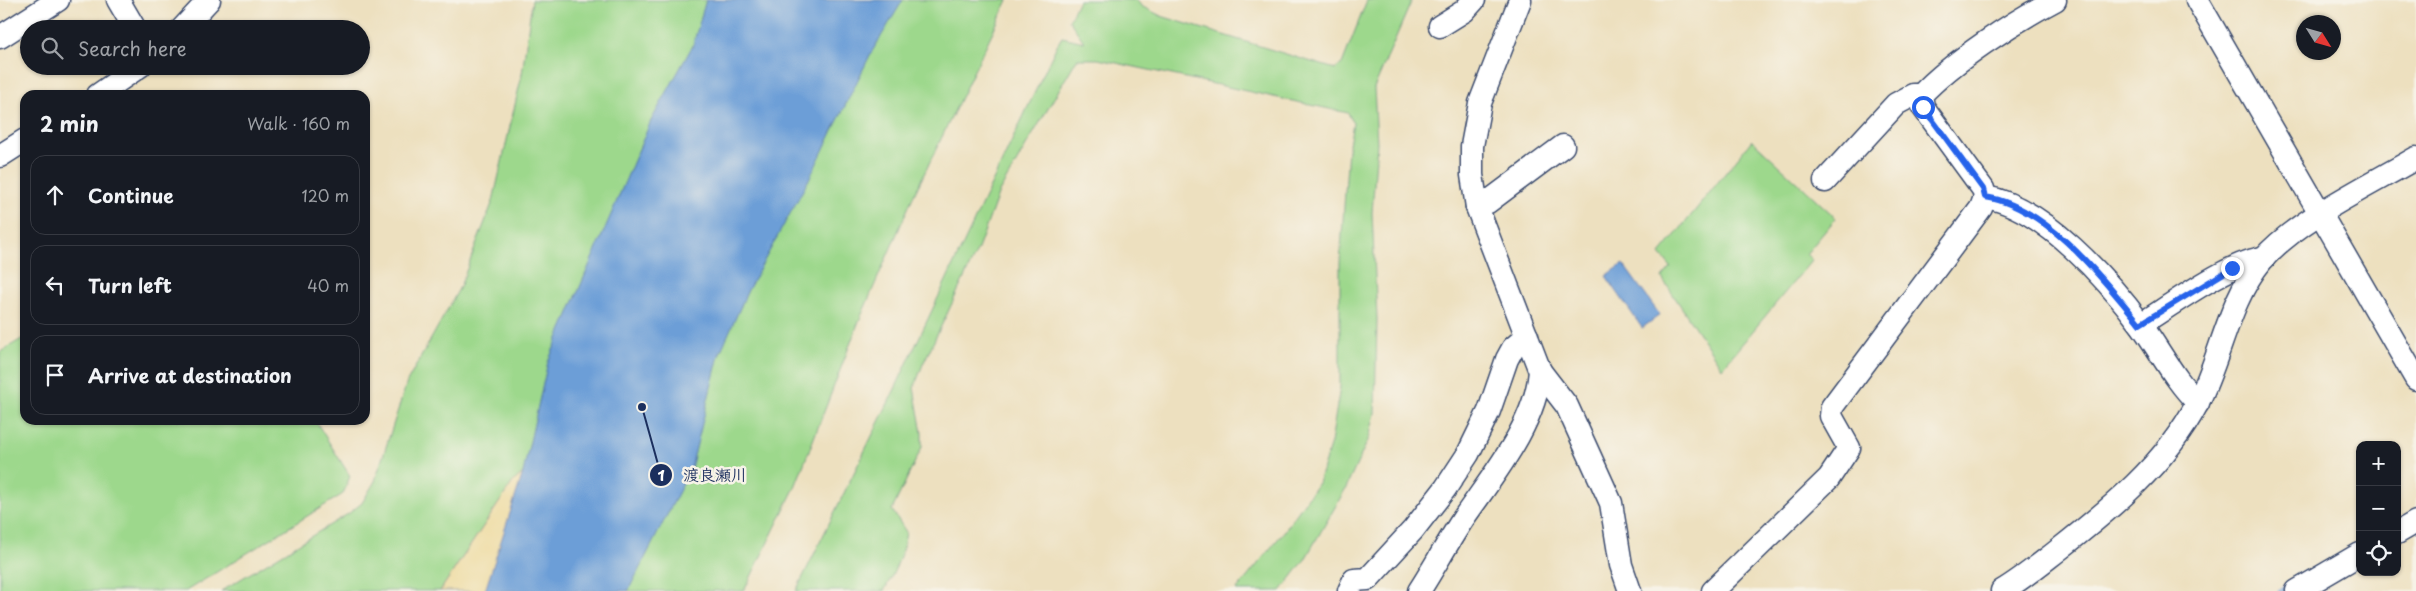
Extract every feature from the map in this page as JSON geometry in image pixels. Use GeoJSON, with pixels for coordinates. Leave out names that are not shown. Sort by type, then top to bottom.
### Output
{"type":"FeatureCollection","features":[{"type":"Feature","properties":{"kind":"street"},"geometry":{"type":"LineString","coordinates":[[27,20],[58,0]]}},
{"type":"Feature","properties":{"kind":"street"},"geometry":{"type":"LineString","coordinates":[[118,0],[130,20]]}},
{"type":"Feature","properties":{"kind":"street"},"geometry":{"type":"LineString","coordinates":[[190,20],[208,0]]}},
{"type":"Feature","properties":{"kind":"street"},"geometry":{"type":"LineString","coordinates":[[1440,26],[1464,11],[1474,0]]}},
{"type":"Feature","properties":{"kind":"street"},"geometry":{"type":"LineString","coordinates":[[1520,0],[1492,68],[1475,125],[1472,146],[1472,175],[1477,207],[1540,371],[1567,406],[1611,503],[1621,565],[1630,591]]}},
{"type":"Feature","properties":{"kind":"street"},"geometry":{"type":"LineString","coordinates":[[1713,591],[1829,478],[1844,458],[1849,448],[1830,416],[1832,407],[1981,208],[1985,197],[1983,189],[1923,107],[1921,96],[1934,80],[2034,11],[2055,0]]}},
{"type":"Feature","properties":{"kind":"street"},"geometry":{"type":"LineString","coordinates":[[2197,0],[2416,379]]}},
{"type":"Feature","properties":{"kind":"street"},"geometry":{"type":"LineString","coordinates":[[0,37],[20,24]]}},
{"type":"Feature","properties":{"kind":"street"},"geometry":{"type":"LineString","coordinates":[[105,90],[127,75]]}},
{"type":"Feature","properties":{"kind":"street"},"geometry":{"type":"LineString","coordinates":[[1826,181],[1896,104],[1913,95],[1921,96]]}},
{"type":"Feature","properties":{"kind":"street"},"geometry":{"type":"LineString","coordinates":[[0,156],[20,143]]}},
{"type":"Feature","properties":{"kind":"street"},"geometry":{"type":"LineString","coordinates":[[1477,207],[1488,202],[1563,146]]}},
{"type":"Feature","properties":{"kind":"street"},"geometry":{"type":"LineString","coordinates":[[2002,591],[2086,528],[2149,470],[2179,436],[2198,403],[2237,303],[2255,269],[2264,258],[2294,232],[2321,214],[2416,158]]}},
{"type":"Feature","properties":{"kind":"street"},"geometry":{"type":"LineString","coordinates":[[1985,197],[2006,201],[2018,207],[2068,244],[2091,266],[2140,324],[2198,403]]}},
{"type":"Feature","properties":{"kind":"street"},"geometry":{"type":"LineString","coordinates":[[2140,324],[2232,268],[2254,259],[2264,258]]}},
{"type":"Feature","properties":{"kind":"street"},"geometry":{"type":"LineString","coordinates":[[1349,591],[1354,580],[1368,578],[1413,530],[1445,489],[1468,454],[1489,411],[1506,359],[1513,348],[1527,336]]}},
{"type":"Feature","properties":{"kind":"street"},"geometry":{"type":"LineString","coordinates":[[1419,591],[1464,518],[1503,461],[1519,432],[1539,388],[1540,371]]}},
{"type":"Feature","properties":{"kind":"street"},"geometry":{"type":"LineString","coordinates":[[2400,531],[2416,522]]}},
{"type":"Feature","properties":{"kind":"street"},"geometry":{"type":"LineString","coordinates":[[2297,591],[2356,556]]}},
{"type":"Feature","properties":{"kind":"green space"},"geometry":{"type":"Polygon","coordinates":[[[532,0],[706,0],[693,45],[651,121],[548,362],[523,473],[513,482],[440,591],[221,591],[348,514],[362,503],[375,481],[407,382],[460,287],[493,201],[522,74],[532,0]]]}},
{"type":"Feature","properties":{"kind":"green space"},"geometry":{"type":"Polygon","coordinates":[[[903,0],[1008,0],[912,199],[859,321],[795,487],[744,591],[628,591],[691,468],[719,355],[748,290],[809,179],[871,53],[903,0]]]}},
{"type":"Feature","properties":{"kind":"green space"},"geometry":{"type":"Polygon","coordinates":[[[1079,0],[1137,0],[1141,6],[1161,16],[1335,69],[1342,64],[1367,0],[1412,0],[1374,88],[1377,143],[1372,213],[1377,319],[1375,413],[1369,438],[1346,488],[1304,561],[1281,591],[1236,591],[1286,529],[1318,483],[1331,443],[1340,387],[1340,263],[1348,150],[1353,123],[1348,113],[1098,59],[1077,59],[999,192],[978,249],[923,364],[914,388],[922,433],[922,447],[892,510],[906,532],[901,555],[888,584],[884,591],[796,591],[894,391],[1057,45],[1062,37],[1084,42],[1069,20],[1079,0]]]}},
{"type":"Feature","properties":{"kind":"green space"},"geometry":{"type":"Polygon","coordinates":[[[1752,140],[1836,218],[1806,254],[1812,260],[1722,368],[1662,278],[1671,267],[1660,254],[1752,140]]]}},
{"type":"Feature","properties":{"kind":"green space"},"geometry":{"type":"Polygon","coordinates":[[[20,340],[20,425],[318,425],[350,476],[343,494],[186,591],[0,591],[0,352],[20,340]]]}},
{"type":"Feature","properties":{"kind":"sand"},"geometry":{"type":"Polygon","coordinates":[[[523,473],[485,591],[440,591],[513,482],[523,473]]]}},
{"type":"Feature","properties":{"kind":"water"},"geometry":{"type":"Polygon","coordinates":[[[706,0],[903,0],[871,53],[809,179],[748,290],[719,355],[691,468],[628,591],[485,591],[523,473],[548,362],[651,121],[693,45],[706,0]]]}},
{"type":"Feature","properties":{"kind":"water"},"geometry":{"type":"Polygon","coordinates":[[[1623,264],[1660,315],[1642,328],[1606,276],[1623,264]]]}},
{"type":"Feature","properties":{"kind":"waterway"},"geometry":{"type":"LineString","coordinates":[[2280,591],[2292,584]]}},
{"type":"Feature","properties":{"kind":"place","name":"渡良瀬川"},"geometry":{"type":"Point","coordinates":[642,407]}},
{"type":"Feature","properties":{"kind":"route"},"geometry":{"type":"LineString","coordinates":[[1923,107],[1983,189],[1985,197],[2006,201],[2018,207],[2068,244],[2091,266],[2140,324],[2232,268]]}}]}
